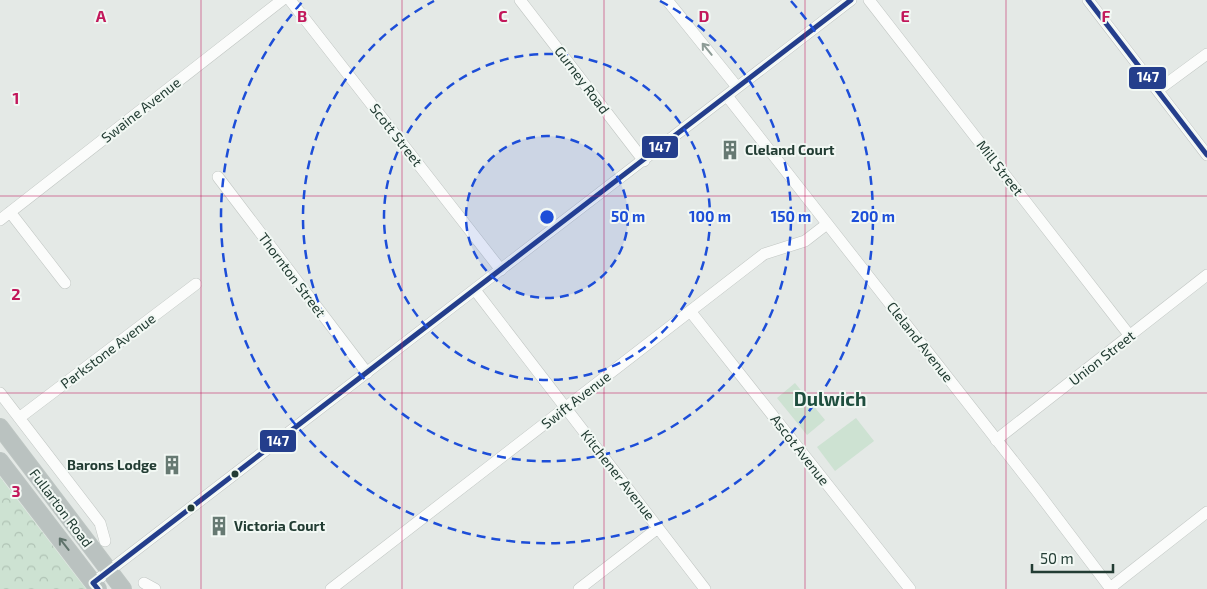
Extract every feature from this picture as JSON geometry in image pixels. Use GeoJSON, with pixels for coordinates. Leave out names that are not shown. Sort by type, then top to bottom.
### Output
{"type":"FeatureCollection","features":[{"type":"Feature","properties":{"kind":"highway","name":"Fullarton Road"},"geometry":{"type":"LineString","coordinates":[[0,427],[123,589]]}},
{"type":"Feature","properties":{"kind":"highway","name":"Fullarton Road"},"geometry":{"type":"LineString","coordinates":[[0,461],[96,586]]}},
{"type":"Feature","properties":{"kind":"street","name":"Swaine Avenue"},"geometry":{"type":"LineString","coordinates":[[0,220],[282,0]]}},
{"type":"Feature","properties":{"kind":"street","name":"Scott Street"},"geometry":{"type":"LineString","coordinates":[[290,0],[501,270]]}},
{"type":"Feature","properties":{"kind":"street","name":"Gurney Road"},"geometry":{"type":"LineString","coordinates":[[520,0],[644,161]]}},
{"type":"Feature","properties":{"kind":"street"},"geometry":{"type":"LineString","coordinates":[[667,0],[737,87]]}},
{"type":"Feature","properties":{"kind":"street"},"geometry":{"type":"LineString","coordinates":[[96,586],[109,571],[851,0]]}},
{"type":"Feature","properties":{"kind":"street","name":"Mill Street"},"geometry":{"type":"LineString","coordinates":[[870,0],[1130,336]]}},
{"type":"Feature","properties":{"kind":"street"},"geometry":{"type":"LineString","coordinates":[[1088,0],[1207,154]]}},
{"type":"Feature","properties":{"kind":"street"},"geometry":{"type":"LineString","coordinates":[[1158,90],[1207,54]]}},
{"type":"Feature","properties":{"kind":"street","name":"Cleland Avenue"},"geometry":{"type":"LineString","coordinates":[[727,96],[1110,589]]}},
{"type":"Feature","properties":{"kind":"street","name":"Thornton Street"},"geometry":{"type":"LineString","coordinates":[[218,177],[367,373]]}},
{"type":"Feature","properties":{"kind":"street"},"geometry":{"type":"LineString","coordinates":[[10,212],[65,283]]}},
{"type":"Feature","properties":{"kind":"street","name":"Swift Avenue"},"geometry":{"type":"LineString","coordinates":[[331,589],[764,254],[805,241],[827,224]]}},
{"type":"Feature","properties":{"kind":"street","name":"Union Street"},"geometry":{"type":"LineString","coordinates":[[996,440],[1207,275]]}},
{"type":"Feature","properties":{"kind":"street","name":"Parkstone Avenue"},"geometry":{"type":"LineString","coordinates":[[19,418],[196,284]]}},
{"type":"Feature","properties":{"kind":"street","name":"Kitchener Avenue"},"geometry":{"type":"LineString","coordinates":[[475,290],[705,589]]}},
{"type":"Feature","properties":{"kind":"street","name":"Ascot Avenue"},"geometry":{"type":"LineString","coordinates":[[690,311],[910,589]]}},
{"type":"Feature","properties":{"kind":"street","name":"Fullarton Road"},"geometry":{"type":"LineString","coordinates":[[0,393],[100,523],[105,541]]}},
{"type":"Feature","properties":{"kind":"street"},"geometry":{"type":"LineString","coordinates":[[1110,589],[1207,512]]}},
{"type":"Feature","properties":{"kind":"street"},"geometry":{"type":"LineString","coordinates":[[579,589],[658,528]]}},
{"type":"Feature","properties":{"kind":"street"},"geometry":{"type":"LineString","coordinates":[[144,583],[155,589]]}},
{"type":"Feature","properties":{"kind":"green space"},"geometry":{"type":"Polygon","coordinates":[[[795,383],[825,420],[807,435],[777,398],[795,383]]]}},
{"type":"Feature","properties":{"kind":"green space"},"geometry":{"type":"Polygon","coordinates":[[[856,418],[874,441],[835,471],[817,447],[856,418]]]}},
{"type":"Feature","properties":{"kind":"green space"},"geometry":{"type":"Polygon","coordinates":[[[0,477],[86,589],[0,589],[0,477]]]}},
{"type":"Feature","properties":{"kind":"transit line","name":"147"},"geometry":{"type":"LineString","coordinates":[[98,589],[93,583],[851,0]]}},
{"type":"Feature","properties":{"kind":"transit line","name":"147"},"geometry":{"type":"LineString","coordinates":[[1088,0],[1207,155]]}},
{"type":"Feature","properties":{"kind":"place","name":"Cleland Court"},"geometry":{"type":"Point","coordinates":[730,150]}},
{"type":"Feature","properties":{"kind":"place","name":"Barons Lodge"},"geometry":{"type":"Point","coordinates":[172,465]}},
{"type":"Feature","properties":{"kind":"place","name":"Victoria Court"},"geometry":{"type":"Point","coordinates":[219,526]}},
{"type":"Feature","properties":{"kind":"district","name":"Dulwich"},"geometry":{"type":"Point","coordinates":[830,399]}}]}
